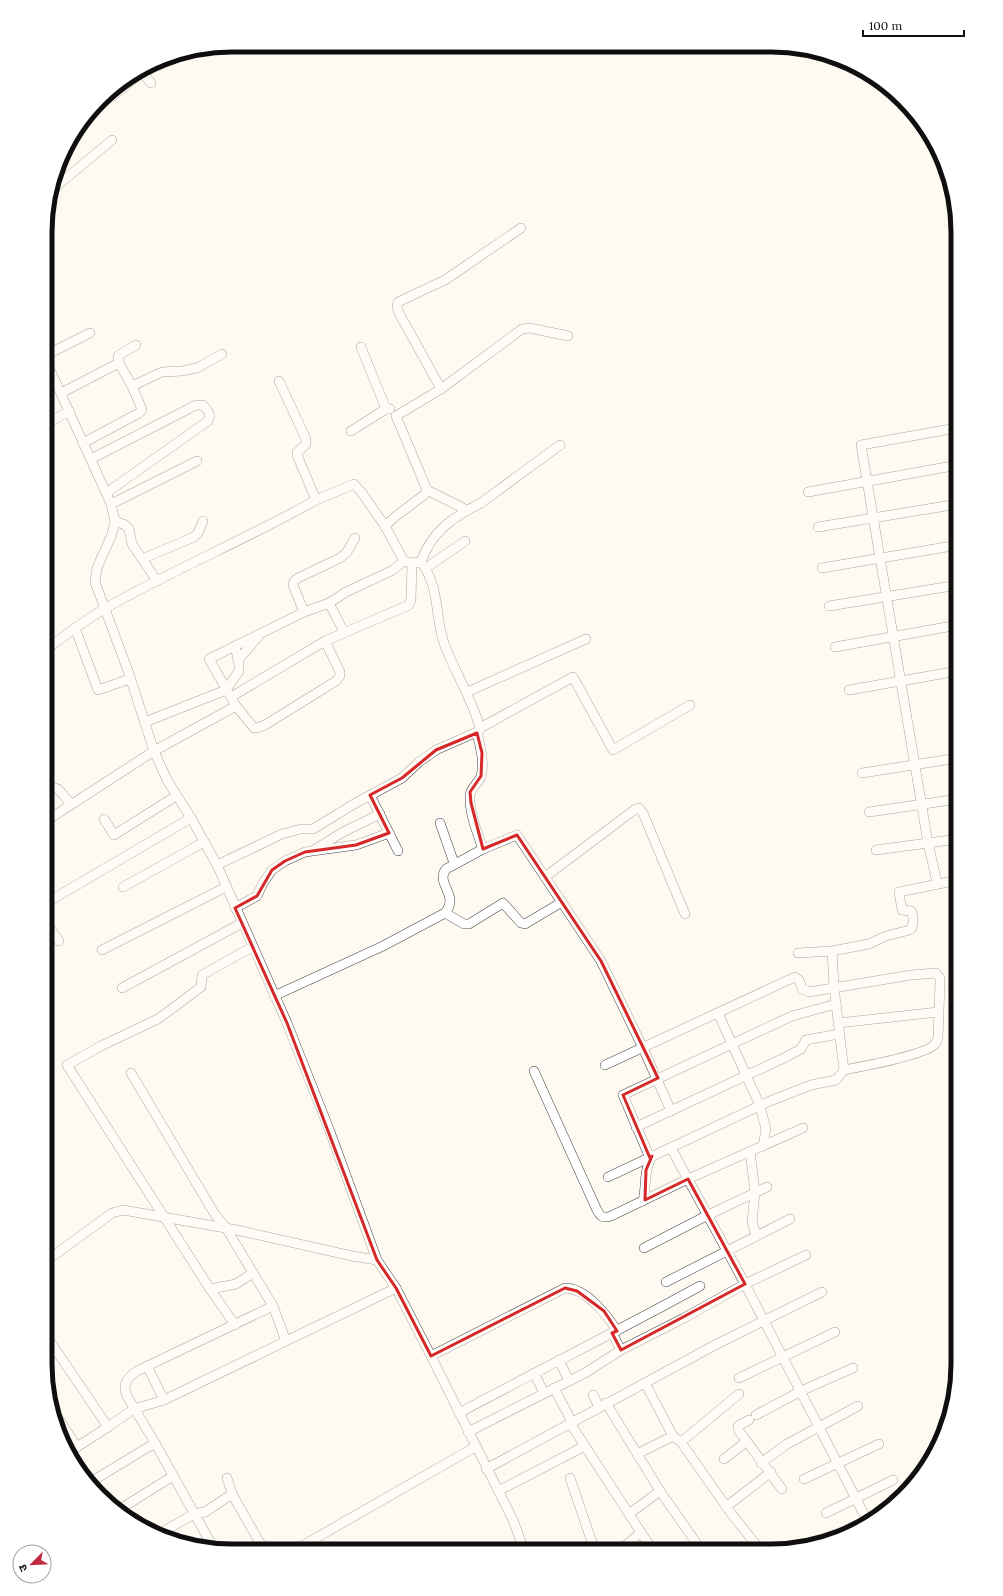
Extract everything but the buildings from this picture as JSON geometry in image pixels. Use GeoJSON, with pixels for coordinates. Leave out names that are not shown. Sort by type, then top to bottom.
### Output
{"type":"FeatureCollection","features":[{"type":"Feature","properties":{"kind":"street"},"geometry":{"type":"LineString","coordinates":[[144,75],[151,83]]}},
{"type":"Feature","properties":{"kind":"street"},"geometry":{"type":"LineString","coordinates":[[58,185],[112,140]]}},
{"type":"Feature","properties":{"kind":"street"},"geometry":{"type":"LineString","coordinates":[[441,389],[399,313],[397,307],[398,302],[445,280],[521,228]]}},
{"type":"Feature","properties":{"kind":"street"},"geometry":{"type":"LineString","coordinates":[[396,416],[441,389],[522,329],[530,328],[568,336]]}},
{"type":"Feature","properties":{"kind":"street"},"geometry":{"type":"LineString","coordinates":[[52,352],[90,333]]}},
{"type":"Feature","properties":{"kind":"street"},"geometry":{"type":"LineString","coordinates":[[83,443],[142,410],[132,386],[119,363],[118,357],[136,345]]}},
{"type":"Feature","properties":{"kind":"street"},"geometry":{"type":"LineString","coordinates":[[361,347],[386,409]]}},
{"type":"Feature","properties":{"kind":"street"},"geometry":{"type":"LineString","coordinates":[[132,386],[162,372],[182,371],[197,368],[222,354]]}},
{"type":"Feature","properties":{"kind":"street"},"geometry":{"type":"LineString","coordinates":[[61,393],[119,363]]}},
{"type":"Feature","properties":{"kind":"street"},"geometry":{"type":"LineString","coordinates":[[52,374],[111,504],[115,521],[112,534],[96,568],[95,582],[130,678],[154,751],[166,780],[191,818],[217,866],[274,996],[329,1129],[377,1260],[396,1288],[431,1356],[475,1447],[513,1520],[522,1544]]}},
{"type":"Feature","properties":{"kind":"street"},"geometry":{"type":"LineString","coordinates":[[279,381],[307,442],[297,453],[297,455],[316,500]]}},
{"type":"Feature","properties":{"kind":"street"},"geometry":{"type":"LineString","coordinates":[[91,459],[196,405],[203,405],[210,413],[210,418],[208,421],[106,493]]}},
{"type":"Feature","properties":{"kind":"street"},"geometry":{"type":"LineString","coordinates":[[351,431],[386,409],[393,411],[427,490],[467,510]]}},
{"type":"Feature","properties":{"kind":"street"},"geometry":{"type":"LineString","coordinates":[[52,421],[69,411]]}},
{"type":"Feature","properties":{"kind":"street"},"geometry":{"type":"LineString","coordinates":[[937,883],[928,843],[872,518],[861,445],[951,429]]}},
{"type":"Feature","properties":{"kind":"street"},"geometry":{"type":"LineString","coordinates":[[145,722],[229,693],[325,641],[410,604],[416,563],[425,548],[440,529],[481,502],[560,445]]}},
{"type":"Feature","properties":{"kind":"street"},"geometry":{"type":"LineString","coordinates":[[111,504],[197,461]]}},
{"type":"Feature","properties":{"kind":"street"},"geometry":{"type":"LineString","coordinates":[[808,492],[951,466]]}},
{"type":"Feature","properties":{"kind":"street"},"geometry":{"type":"LineString","coordinates":[[52,645],[75,628],[105,609],[157,581],[187,565],[268,527],[316,500],[354,484],[385,526],[434,586],[438,606],[439,624],[446,646],[467,692],[479,730],[482,753],[481,776],[470,792],[476,827],[483,849]]}},
{"type":"Feature","properties":{"kind":"street"},"geometry":{"type":"LineString","coordinates":[[385,526],[424,495],[427,490]]}},
{"type":"Feature","properties":{"kind":"street"},"geometry":{"type":"LineString","coordinates":[[818,527],[951,505]]}},
{"type":"Feature","properties":{"kind":"street"},"geometry":{"type":"LineString","coordinates":[[115,521],[121,523],[129,529],[132,544],[157,581]]}},
{"type":"Feature","properties":{"kind":"street"},"geometry":{"type":"LineString","coordinates":[[142,559],[194,537],[198,533],[202,521]]}},
{"type":"Feature","properties":{"kind":"street"},"geometry":{"type":"LineString","coordinates":[[304,612],[293,586],[294,581],[340,558],[347,552],[355,538]]}},
{"type":"Feature","properties":{"kind":"street"},"geometry":{"type":"LineString","coordinates":[[325,641],[340,672],[340,676],[336,681],[265,725],[257,728],[254,728],[236,706],[209,659],[304,612],[329,603],[346,592],[394,570],[416,563],[465,541]]}},
{"type":"Feature","properties":{"kind":"street"},"geometry":{"type":"LineString","coordinates":[[822,568],[951,547]]}},
{"type":"Feature","properties":{"kind":"street"},"geometry":{"type":"LineString","coordinates":[[829,606],[951,586]]}},
{"type":"Feature","properties":{"kind":"street"},"geometry":{"type":"LineString","coordinates":[[329,603],[344,632]]}},
{"type":"Feature","properties":{"kind":"street"},"geometry":{"type":"LineString","coordinates":[[835,647],[951,626]]}},
{"type":"Feature","properties":{"kind":"street"},"geometry":{"type":"LineString","coordinates":[[75,628],[98,690],[130,678]]}},
{"type":"Feature","properties":{"kind":"street"},"geometry":{"type":"LineString","coordinates":[[238,660],[259,635]]}},
{"type":"Feature","properties":{"kind":"street"},"geometry":{"type":"LineString","coordinates":[[467,692],[586,639]]}},
{"type":"Feature","properties":{"kind":"street"},"geometry":{"type":"LineString","coordinates":[[229,693],[239,671],[235,646]]}},
{"type":"Feature","properties":{"kind":"street"},"geometry":{"type":"LineString","coordinates":[[848,690],[951,672]]}},
{"type":"Feature","properties":{"kind":"street"},"geometry":{"type":"LineString","coordinates":[[217,866],[282,834],[301,829],[313,830],[370,795],[402,778],[419,762],[436,750],[479,730],[573,677],[614,750],[690,705]]}},
{"type":"Feature","properties":{"kind":"street"},"geometry":{"type":"LineString","coordinates":[[52,817],[154,751],[236,706]]}},
{"type":"Feature","properties":{"kind":"street"},"geometry":{"type":"LineString","coordinates":[[862,773],[951,759]]}},
{"type":"Feature","properties":{"kind":"street"},"geometry":{"type":"LineString","coordinates":[[52,787],[58,789],[71,804]]}},
{"type":"Feature","properties":{"kind":"street"},"geometry":{"type":"LineString","coordinates":[[370,795],[398,851]]}},
{"type":"Feature","properties":{"kind":"street"},"geometry":{"type":"LineString","coordinates":[[104,819],[114,835],[176,796]]}},
{"type":"Feature","properties":{"kind":"street"},"geometry":{"type":"LineString","coordinates":[[869,812],[951,800]]}},
{"type":"Feature","properties":{"kind":"street"},"geometry":{"type":"LineString","coordinates":[[545,877],[634,810],[639,808],[643,813],[685,914]]}},
{"type":"Feature","properties":{"kind":"street"},"geometry":{"type":"LineString","coordinates":[[235,908],[257,896],[267,876],[278,865],[313,850],[343,832],[380,814]]}},
{"type":"Feature","properties":{"kind":"street"},"geometry":{"type":"LineString","coordinates":[[52,899],[191,818]]}},
{"type":"Feature","properties":{"kind":"street"},"geometry":{"type":"LineString","coordinates":[[440,823],[454,863]]}},
{"type":"Feature","properties":{"kind":"street"},"geometry":{"type":"LineString","coordinates":[[313,850],[356,845],[389,833]]}},
{"type":"Feature","properties":{"kind":"street"},"geometry":{"type":"LineString","coordinates":[[274,996],[383,946],[445,914],[449,909],[451,902],[442,878],[446,869],[454,863],[483,849],[517,835],[601,960],[658,1078],[671,1110]]}},
{"type":"Feature","properties":{"kind":"street"},"geometry":{"type":"LineString","coordinates":[[876,850],[951,839]]}},
{"type":"Feature","properties":{"kind":"street"},"geometry":{"type":"LineString","coordinates":[[123,887],[204,842]]}},
{"type":"Feature","properties":{"kind":"street"},"geometry":{"type":"LineString","coordinates":[[798,953],[832,951],[869,944],[886,936],[910,930],[913,925],[913,914],[902,910],[899,892],[951,881]]}},
{"type":"Feature","properties":{"kind":"street"},"geometry":{"type":"LineString","coordinates":[[102,950],[226,887]]}},
{"type":"Feature","properties":{"kind":"street"},"geometry":{"type":"LineString","coordinates":[[445,914],[464,924],[469,924],[504,903],[521,923],[525,924],[562,902]]}},
{"type":"Feature","properties":{"kind":"street"},"geometry":{"type":"LineString","coordinates":[[122,988],[242,923]]}},
{"type":"Feature","properties":{"kind":"street"},"geometry":{"type":"LineString","coordinates":[[52,931],[59,941]]}},
{"type":"Feature","properties":{"kind":"street"},"geometry":{"type":"LineString","coordinates":[[236,1325],[210,1290],[67,1065],[101,1046],[158,1019],[201,987],[202,975],[252,947]]}},
{"type":"Feature","properties":{"kind":"street"},"geometry":{"type":"LineString","coordinates":[[832,951],[834,988],[844,1070]]}},
{"type":"Feature","properties":{"kind":"street"},"geometry":{"type":"LineString","coordinates":[[605,1065],[795,977],[799,980],[802,989],[809,992],[911,975],[936,973],[940,978],[938,1038],[934,1045],[881,1063],[844,1070],[836,1080],[811,1084],[760,1106],[608,1177]]}},
{"type":"Feature","properties":{"kind":"street"},"geometry":{"type":"LineString","coordinates":[[643,1201],[646,1189],[646,1170],[651,1157],[636,1127],[623,1094],[792,1016],[836,1004]]}},
{"type":"Feature","properties":{"kind":"street"},"geometry":{"type":"LineString","coordinates":[[838,1023],[938,1012]]}},
{"type":"Feature","properties":{"kind":"street"},"geometry":{"type":"LineString","coordinates":[[718,1013],[760,1106],[766,1129],[763,1146]]}},
{"type":"Feature","properties":{"kind":"street"},"geometry":{"type":"LineString","coordinates":[[636,1127],[801,1049],[806,1040],[839,1034]]}},
{"type":"Feature","properties":{"kind":"street"},"geometry":{"type":"LineString","coordinates":[[534,1071],[596,1208],[601,1217],[605,1218],[803,1128]]}},
{"type":"Feature","properties":{"kind":"street"},"geometry":{"type":"LineString","coordinates":[[130,1073],[214,1213],[226,1228],[273,1306],[286,1341]]}},
{"type":"Feature","properties":{"kind":"street"},"geometry":{"type":"LineString","coordinates":[[671,1148],[745,1284],[866,1517]]}},
{"type":"Feature","properties":{"kind":"street"},"geometry":{"type":"LineString","coordinates":[[750,1152],[756,1192],[751,1216],[756,1236]]}},
{"type":"Feature","properties":{"kind":"street"},"geometry":{"type":"LineString","coordinates":[[644,1248],[767,1187]]}},
{"type":"Feature","properties":{"kind":"street"},"geometry":{"type":"LineString","coordinates":[[52,1257],[112,1212],[123,1210],[226,1228],[352,1256],[377,1260]]}},
{"type":"Feature","properties":{"kind":"street"},"geometry":{"type":"LineString","coordinates":[[666,1282],[790,1219]]}},
{"type":"Feature","properties":{"kind":"street"},"geometry":{"type":"LineString","coordinates":[[468,1432],[585,1373],[621,1350],[684,1318],[745,1284],[806,1255]]}},
{"type":"Feature","properties":{"kind":"street"},"geometry":{"type":"LineString","coordinates":[[210,1290],[236,1284],[253,1273]]}},
{"type":"Feature","properties":{"kind":"street"},"geometry":{"type":"LineString","coordinates":[[459,1413],[534,1372],[615,1332],[700,1286]]}},
{"type":"Feature","properties":{"kind":"street"},"geometry":{"type":"LineString","coordinates":[[73,1449],[134,1409],[164,1400],[396,1288]]}},
{"type":"Feature","properties":{"kind":"street"},"geometry":{"type":"LineString","coordinates":[[431,1356],[565,1288],[578,1291],[601,1308],[615,1332],[621,1350]]}},
{"type":"Feature","properties":{"kind":"street"},"geometry":{"type":"LineString","coordinates":[[486,1468],[645,1383],[822,1292]]}},
{"type":"Feature","properties":{"kind":"street"},"geometry":{"type":"LineString","coordinates":[[208,1542],[155,1443],[134,1409],[124,1390],[124,1385],[130,1375],[273,1306]]}},
{"type":"Feature","properties":{"kind":"street"},"geometry":{"type":"LineString","coordinates":[[740,1378],[835,1332]]}},
{"type":"Feature","properties":{"kind":"street"},"geometry":{"type":"LineString","coordinates":[[52,1344],[108,1427]]}},
{"type":"Feature","properties":{"kind":"street"},"geometry":{"type":"LineString","coordinates":[[559,1360],[569,1380]]}},
{"type":"Feature","properties":{"kind":"street"},"geometry":{"type":"LineString","coordinates":[[147,1366],[164,1400]]}},
{"type":"Feature","properties":{"kind":"street"},"geometry":{"type":"LineString","coordinates":[[782,1489],[771,1472],[761,1463],[746,1442],[738,1426],[801,1391],[853,1368]]}},
{"type":"Feature","properties":{"kind":"street"},"geometry":{"type":"LineString","coordinates":[[534,1372],[544,1393]]}},
{"type":"Feature","properties":{"kind":"street"},"geometry":{"type":"LineString","coordinates":[[645,1383],[673,1436],[681,1442],[726,1507],[755,1544]]}},
{"type":"Feature","properties":{"kind":"street"},"geometry":{"type":"LineString","coordinates":[[554,1388],[585,1446],[649,1544]]}},
{"type":"Feature","properties":{"kind":"street"},"geometry":{"type":"LineString","coordinates":[[681,1442],[739,1394]]}},
{"type":"Feature","properties":{"kind":"street"},"geometry":{"type":"LineString","coordinates":[[593,1395],[603,1405],[697,1544]]}},
{"type":"Feature","properties":{"kind":"street"},"geometry":{"type":"LineString","coordinates":[[761,1463],[787,1444],[858,1406]]}},
{"type":"Feature","properties":{"kind":"street"},"geometry":{"type":"LineString","coordinates":[[64,1427],[77,1447]]}},
{"type":"Feature","properties":{"kind":"street"},"geometry":{"type":"LineString","coordinates":[[637,1454],[673,1436]]}},
{"type":"Feature","properties":{"kind":"street"},"geometry":{"type":"LineString","coordinates":[[724,1459],[746,1442]]}},
{"type":"Feature","properties":{"kind":"street"},"geometry":{"type":"LineString","coordinates":[[94,1480],[155,1443]]}},
{"type":"Feature","properties":{"kind":"street"},"geometry":{"type":"LineString","coordinates":[[804,1479],[879,1444]]}},
{"type":"Feature","properties":{"kind":"street"},"geometry":{"type":"LineString","coordinates":[[498,1491],[585,1446]]}},
{"type":"Feature","properties":{"kind":"street"},"geometry":{"type":"LineString","coordinates":[[305,1544],[475,1447]]}},
{"type":"Feature","properties":{"kind":"street"},"geometry":{"type":"LineString","coordinates":[[726,1507],[771,1472]]}},
{"type":"Feature","properties":{"kind":"street"},"geometry":{"type":"LineString","coordinates":[[123,1507],[173,1476]]}},
{"type":"Feature","properties":{"kind":"street"},"geometry":{"type":"LineString","coordinates":[[226,1478],[232,1494],[261,1544]]}},
{"type":"Feature","properties":{"kind":"street"},"geometry":{"type":"LineString","coordinates":[[570,1478],[593,1544]]}},
{"type":"Feature","properties":{"kind":"street"},"geometry":{"type":"LineString","coordinates":[[826,1513],[893,1480]]}},
{"type":"Feature","properties":{"kind":"street"},"geometry":{"type":"LineString","coordinates":[[629,1514],[660,1491]]}},
{"type":"Feature","properties":{"kind":"street"},"geometry":{"type":"LineString","coordinates":[[165,1531],[194,1514],[205,1512],[232,1494]]}},
{"type":"Feature","properties":{"kind":"street"},"geometry":{"type":"LineString","coordinates":[[628,1544],[641,1532]]}},
{"type":"Feature","properties":{"kind":"highlighted area"},"geometry":{"type":"Polygon","coordinates":[[[477,733],[482,753],[481,776],[470,792],[471,803],[483,849],[517,835],[601,961],[658,1078],[623,1095],[650,1158],[652,1156],[646,1170],[645,1200],[688,1179],[745,1284],[621,1350],[612,1333],[617,1331],[604,1311],[577,1291],[565,1288],[431,1356],[396,1288],[377,1260],[287,1023],[235,908],[257,896],[272,870],[285,861],[305,852],[356,845],[389,833],[370,795],[402,778],[436,750],[477,733]]]}}]}
